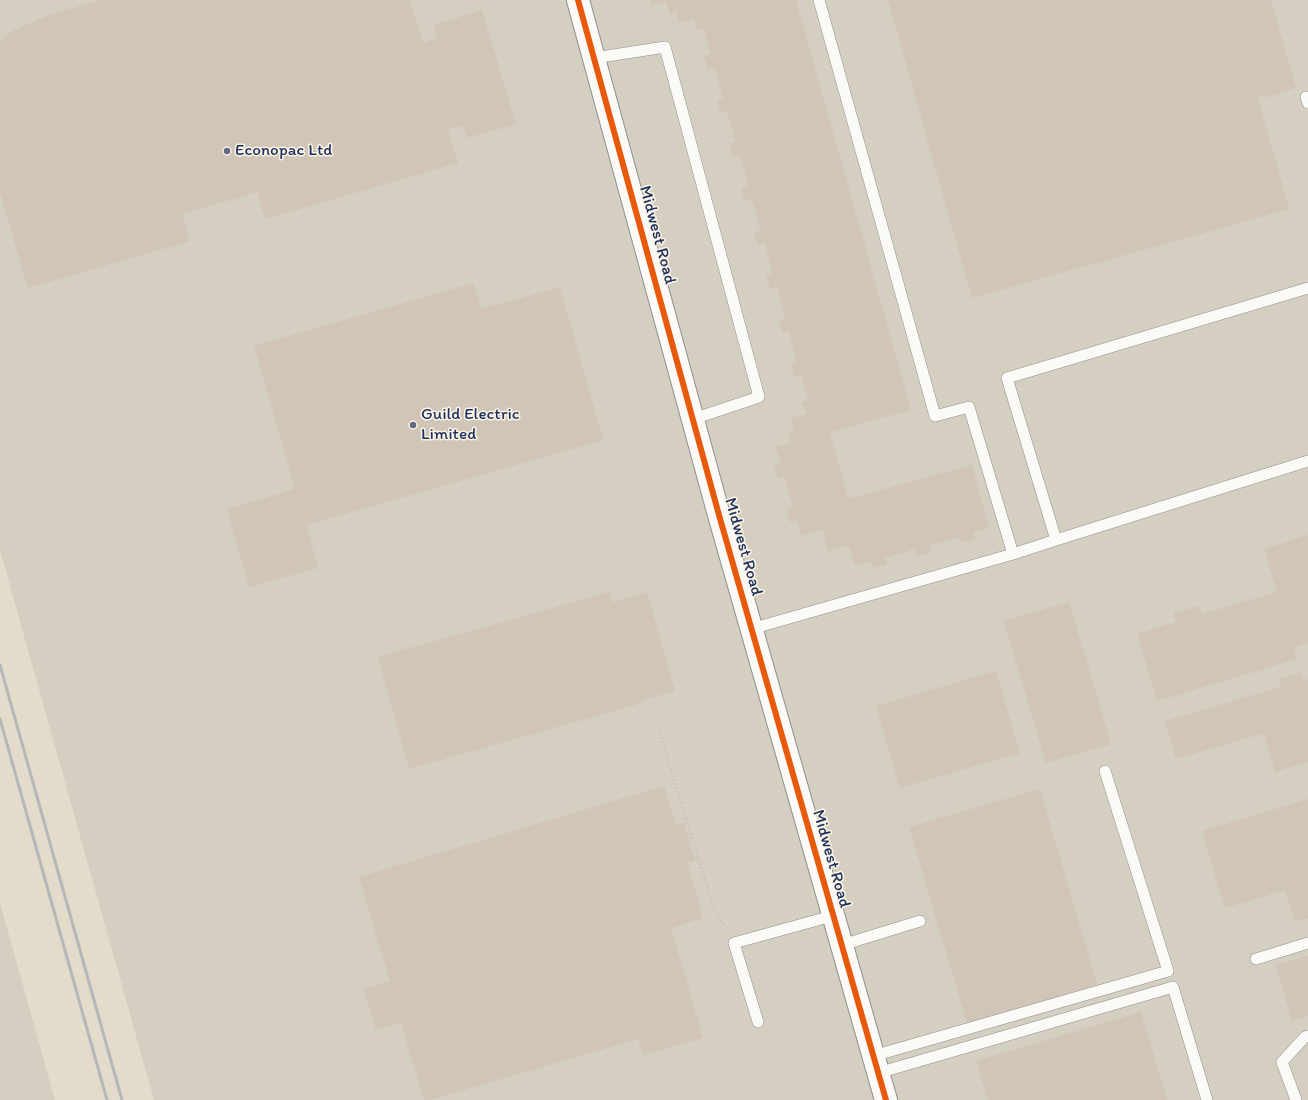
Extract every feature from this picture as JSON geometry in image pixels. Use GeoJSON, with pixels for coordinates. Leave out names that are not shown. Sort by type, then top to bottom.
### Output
{"type":"FeatureCollection","features":[{"type":"Feature","properties":{"kind":"street","name":"Midwest Road"},"geometry":{"type":"LineString","coordinates":[[578,0],[751,629],[832,916],[886,1100]]}},
{"type":"Feature","properties":{"kind":"lane"},"geometry":{"type":"LineString","coordinates":[[819,0],[935,416],[969,407],[1013,554]]}},
{"type":"Feature","properties":{"kind":"lane"},"geometry":{"type":"LineString","coordinates":[[594,58],[665,47],[759,398],[693,419]]}},
{"type":"Feature","properties":{"kind":"lane"},"geometry":{"type":"LineString","coordinates":[[1056,540],[1007,378],[1308,288]]}},
{"type":"Feature","properties":{"kind":"lane"},"geometry":{"type":"LineString","coordinates":[[751,629],[1013,554],[1308,461]]}},
{"type":"Feature","properties":{"kind":"lane"},"geometry":{"type":"LineString","coordinates":[[875,1064],[940,1037],[1168,971],[1105,771]]}},
{"type":"Feature","properties":{"kind":"lane"},"geometry":{"type":"LineString","coordinates":[[758,1022],[734,943],[832,916]]}},
{"type":"Feature","properties":{"kind":"lane"},"geometry":{"type":"LineString","coordinates":[[842,946],[920,921]]}},
{"type":"Feature","properties":{"kind":"lane"},"geometry":{"type":"LineString","coordinates":[[1256,959],[1308,943]]}},
{"type":"Feature","properties":{"kind":"lane"},"geometry":{"type":"LineString","coordinates":[[875,1064],[945,1053],[1173,987],[1207,1100]]}},
{"type":"Feature","properties":{"kind":"lane"},"geometry":{"type":"LineString","coordinates":[[1296,1100],[1282,1062],[1305,1037],[1308,1036]]}},
{"type":"Feature","properties":{"kind":"lane"},"geometry":{"type":"LineString","coordinates":[[940,1037],[945,1053]]}},
{"type":"Feature","properties":{"kind":"path"},"geometry":{"type":"LineString","coordinates":[[660,734],[714,909],[734,943]]}},
{"type":"Feature","properties":{"kind":"shaded area"},"geometry":{"type":"Polygon","coordinates":[[[0,0],[1308,0],[1308,1100],[154,1100],[0,550],[0,0]]]}},
{"type":"Feature","properties":{"kind":"shaded area"},"geometry":{"type":"Polygon","coordinates":[[[0,903],[55,1100],[0,1100],[0,903]]]}},
{"type":"Feature","properties":{"kind":"building","name":"Econopac Ltd"},"geometry":{"type":"Polygon","coordinates":[[[101,0],[410,0],[423,43],[437,38],[433,25],[482,10],[516,124],[467,138],[463,125],[448,129],[458,163],[265,219],[257,192],[182,214],[190,241],[28,288],[0,193],[0,41],[12,31],[49,15],[101,0]]]}},
{"type":"Feature","properties":{"kind":"building"},"geometry":{"type":"Polygon","coordinates":[[[650,0],[796,0],[911,410],[830,432],[848,499],[972,465],[989,528],[973,532],[976,539],[961,543],[960,537],[929,545],[931,552],[917,556],[915,549],[885,558],[887,564],[873,568],[871,562],[855,566],[849,545],[828,551],[823,529],[801,536],[797,520],[790,522],[786,509],[793,507],[784,477],[778,478],[774,465],[781,463],[776,447],[791,443],[788,432],[794,430],[791,418],[806,414],[802,402],[808,401],[801,375],[795,377],[791,364],[797,362],[789,332],[783,333],[779,320],[785,318],[777,287],[770,289],[766,276],[773,274],[765,243],[758,245],[754,232],[761,230],[752,199],[745,201],[741,188],[748,185],[740,155],[733,157],[729,144],[736,142],[727,111],[720,113],[717,100],[723,98],[715,68],[708,69],[704,56],[711,54],[704,29],[697,31],[694,19],[679,23],[676,11],[670,14],[666,2],[652,6],[650,0]]]}},
{"type":"Feature","properties":{"kind":"building"},"geometry":{"type":"Polygon","coordinates":[[[888,0],[1271,0],[1296,88],[1263,98],[1263,96],[1258,97],[1289,209],[972,298],[888,0]]]}},
{"type":"Feature","properties":{"kind":"building"},"geometry":{"type":"Polygon","coordinates":[[[473,283],[481,309],[560,287],[603,440],[306,525],[318,568],[249,587],[227,509],[295,489],[254,346],[473,283]]]}},
{"type":"Feature","properties":{"kind":"building"},"geometry":{"type":"Polygon","coordinates":[[[1308,535],[1308,643],[1294,648],[1297,659],[1157,701],[1137,634],[1176,622],[1174,613],[1200,606],[1202,614],[1277,592],[1264,549],[1308,535]]]}},
{"type":"Feature","properties":{"kind":"building"},"geometry":{"type":"Polygon","coordinates":[[[610,592],[613,602],[647,592],[675,691],[641,701],[642,703],[409,769],[378,657],[610,592]]]}},
{"type":"Feature","properties":{"kind":"building"},"geometry":{"type":"Polygon","coordinates":[[[1069,602],[1111,744],[1046,763],[1004,621],[1069,602]]]}},
{"type":"Feature","properties":{"kind":"building"},"geometry":{"type":"Polygon","coordinates":[[[996,671],[1020,753],[900,788],[876,706],[996,671]]]}},
{"type":"Feature","properties":{"kind":"building"},"geometry":{"type":"Polygon","coordinates":[[[1301,672],[1303,681],[1308,679],[1308,762],[1275,772],[1264,733],[1176,759],[1165,721],[1281,687],[1279,679],[1301,672]]]}},
{"type":"Feature","properties":{"kind":"building"},"geometry":{"type":"Polygon","coordinates":[[[664,786],[676,825],[684,823],[695,860],[687,862],[703,918],[671,928],[703,1038],[643,1055],[638,1039],[430,1100],[424,1100],[401,1022],[376,1030],[364,989],[390,981],[359,877],[664,786]]]}},
{"type":"Feature","properties":{"kind":"building"},"geometry":{"type":"Polygon","coordinates":[[[1040,789],[1097,985],[967,1023],[909,827],[1040,789]]]}},
{"type":"Feature","properties":{"kind":"building"},"geometry":{"type":"Polygon","coordinates":[[[1308,799],[1308,918],[1295,922],[1285,890],[1225,908],[1202,831],[1308,799]]]}},
{"type":"Feature","properties":{"kind":"building"},"geometry":{"type":"Polygon","coordinates":[[[1308,956],[1308,1016],[1292,1021],[1276,965],[1308,956]]]}},
{"type":"Feature","properties":{"kind":"building"},"geometry":{"type":"Polygon","coordinates":[[[1141,1012],[1167,1100],[988,1100],[976,1061],[1141,1012]]]}},
{"type":"Feature","properties":{"kind":"railway"},"geometry":{"type":"LineString","coordinates":[[0,665],[122,1100]]}},
{"type":"Feature","properties":{"kind":"railway"},"geometry":{"type":"LineString","coordinates":[[0,719],[107,1100]]}},
{"type":"Feature","properties":{"kind":"cycle path"},"geometry":{"type":"LineString","coordinates":[[578,0],[719,515],[886,1100]]}},
{"type":"Feature","properties":{"kind":"place","name":"Econopac Ltd"},"geometry":{"type":"Point","coordinates":[227,151]}},
{"type":"Feature","properties":{"kind":"place","name":"Guild Electric Limited"},"geometry":{"type":"Point","coordinates":[413,425]}}]}
